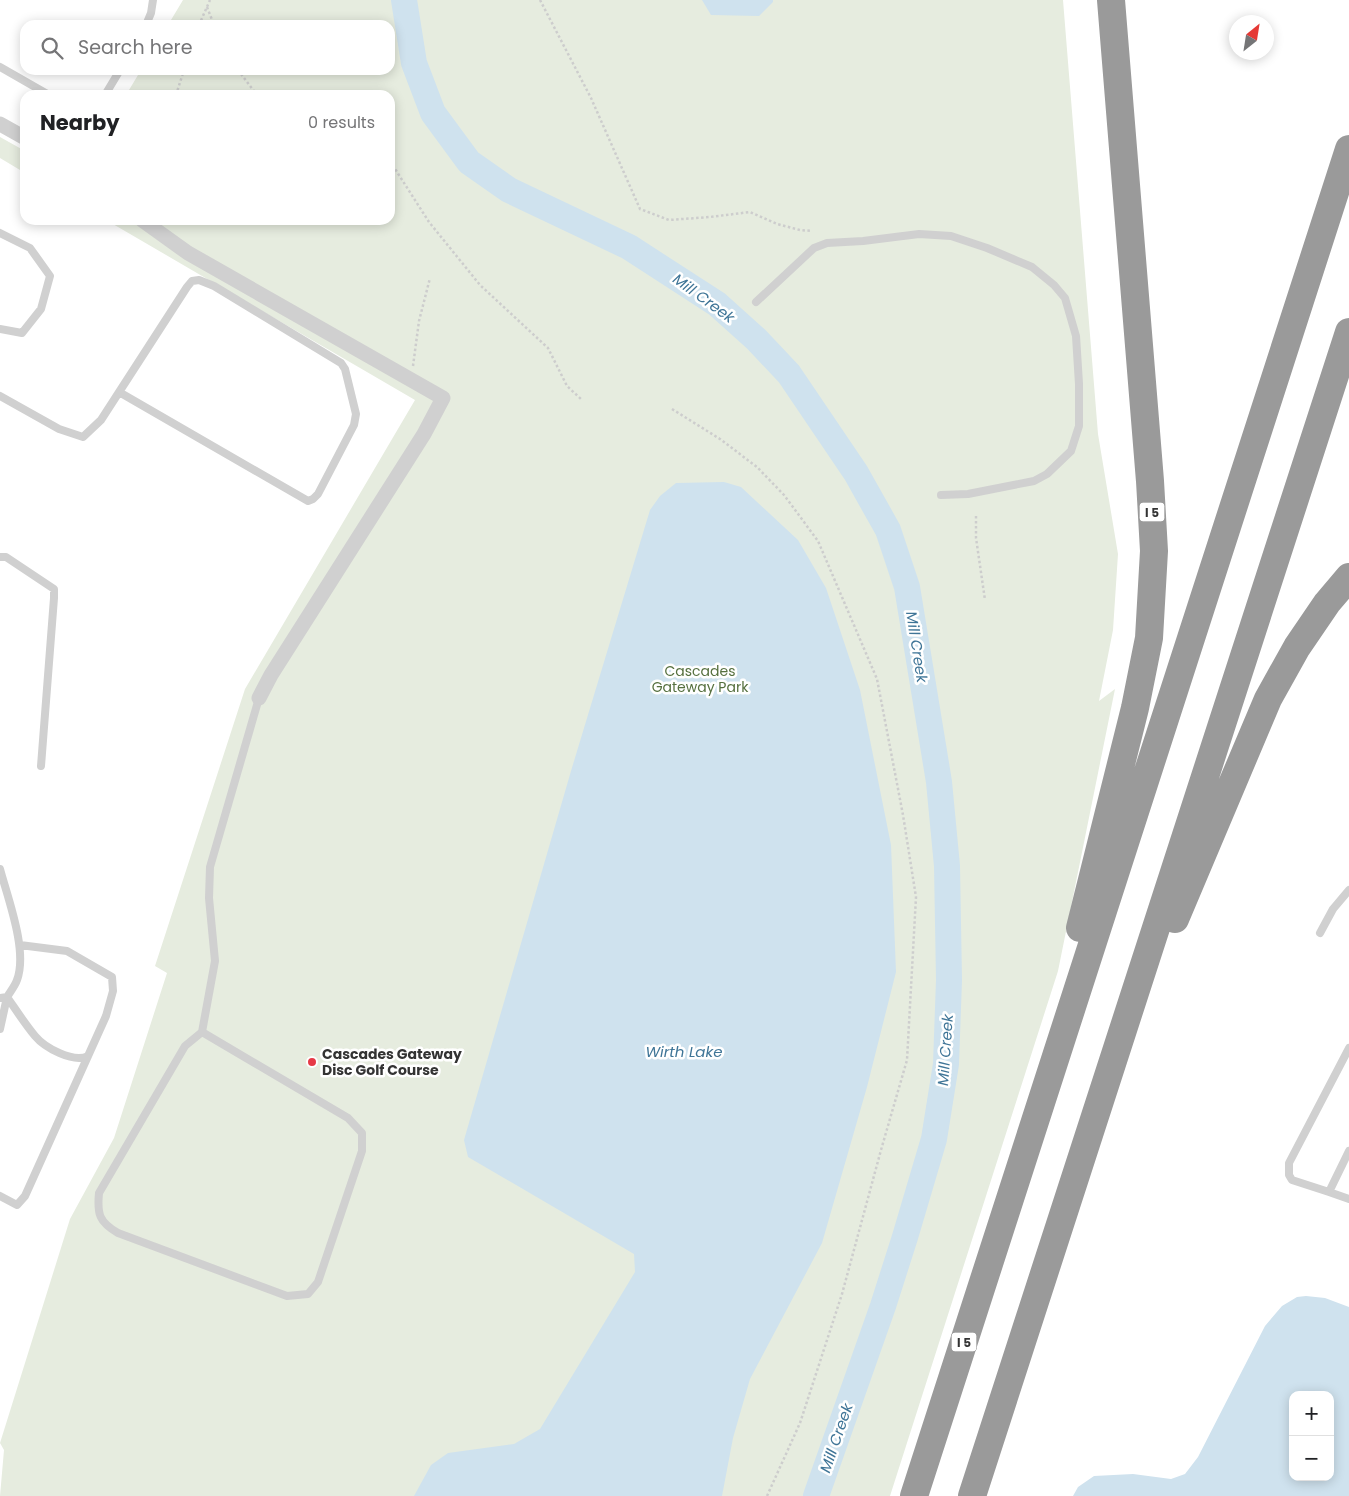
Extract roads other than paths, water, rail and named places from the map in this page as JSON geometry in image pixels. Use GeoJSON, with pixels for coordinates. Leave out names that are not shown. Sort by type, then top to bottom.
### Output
{"type":"FeatureCollection","features":[{"type":"Feature","properties":{"kind":"highway","name":"I 5"},"geometry":{"type":"LineString","coordinates":[[1069,1016],[1076,941],[1137,700],[1149,638],[1152,602],[1154,551],[1150,481],[1111,0]]}},
{"type":"Feature","properties":{"kind":"highway","name":"I 5"},"geometry":{"type":"LineString","coordinates":[[914,1496],[1349,149]]}},
{"type":"Feature","properties":{"kind":"highway"},"geometry":{"type":"LineString","coordinates":[[972,1496],[1349,332]]}},
{"type":"Feature","properties":{"kind":"highway"},"geometry":{"type":"LineString","coordinates":[[1126,1017],[1180,908],[1268,699],[1297,648],[1327,603],[1349,577]]}},
{"type":"Feature","properties":{"kind":"street"},"geometry":{"type":"LineString","coordinates":[[0,124],[20,135]]}},
{"type":"Feature","properties":{"kind":"street"},"geometry":{"type":"LineString","coordinates":[[149,225],[188,253],[443,398],[424,434],[271,675],[259,698]]}},
{"type":"Feature","properties":{"kind":"lane"},"geometry":{"type":"LineString","coordinates":[[148,20],[151,13],[152,0]]}},
{"type":"Feature","properties":{"kind":"lane"},"geometry":{"type":"LineString","coordinates":[[0,67],[40,90]]}},
{"type":"Feature","properties":{"kind":"lane"},"geometry":{"type":"LineString","coordinates":[[108,90],[117,75]]}},
{"type":"Feature","properties":{"kind":"lane"},"geometry":{"type":"LineString","coordinates":[[0,233],[30,248],[50,276],[41,310],[22,333],[0,329]]}},
{"type":"Feature","properties":{"kind":"lane"},"geometry":{"type":"LineString","coordinates":[[756,302],[814,248],[827,243],[863,241],[919,234],[951,236],[987,248],[1032,268],[1054,285],[1065,298],[1076,336],[1079,426],[1071,451],[1047,474],[1034,481],[968,494],[941,495]]}},
{"type":"Feature","properties":{"kind":"lane"},"geometry":{"type":"LineString","coordinates":[[0,396],[59,428],[84,437],[101,420],[119,392],[192,281],[199,280],[214,286],[341,363],[345,369],[356,414],[354,425],[318,494],[314,500],[308,501],[119,392]]}},
{"type":"Feature","properties":{"kind":"lane"},"geometry":{"type":"LineString","coordinates":[[0,557],[6,557],[54,589],[41,766]]}},
{"type":"Feature","properties":{"kind":"lane"},"geometry":{"type":"LineString","coordinates":[[202,1032],[348,1118],[362,1133],[362,1151],[318,1282],[308,1294],[287,1296],[118,1233],[106,1226],[100,1217],[98,1206],[99,1193],[185,1046],[202,1032],[214,961],[209,898],[210,867],[259,698]]}},
{"type":"Feature","properties":{"kind":"lane"},"geometry":{"type":"LineString","coordinates":[[0,869],[20,945],[21,966],[17,981],[4,997],[0,1029]]}},
{"type":"Feature","properties":{"kind":"lane"},"geometry":{"type":"LineString","coordinates":[[1320,932],[1333,909],[1349,890]]}},
{"type":"Feature","properties":{"kind":"lane"},"geometry":{"type":"LineString","coordinates":[[0,1196],[17,1206],[25,1196],[106,1016],[113,990],[112,977],[67,951],[20,945]]}},
{"type":"Feature","properties":{"kind":"lane"},"geometry":{"type":"LineString","coordinates":[[4,997],[37,1038],[60,1054],[84,1058],[88,1056]]}},
{"type":"Feature","properties":{"kind":"lane"},"geometry":{"type":"LineString","coordinates":[[1349,1048],[1289,1163],[1289,1175],[1292,1180],[1349,1199]]}},
{"type":"Feature","properties":{"kind":"lane"},"geometry":{"type":"LineString","coordinates":[[1329,1192],[1349,1151]]}},
{"type":"Feature","properties":{"kind":"water"},"geometry":{"type":"Polygon","coordinates":[[[702,0],[773,0],[773,2],[759,16],[711,15],[702,0]]]}},
{"type":"Feature","properties":{"kind":"water","name":"Wirth Lake"},"geometry":{"type":"Polygon","coordinates":[[[724,482],[741,487],[798,540],[826,588],[860,690],[891,845],[896,972],[867,1087],[822,1243],[750,1379],[733,1438],[722,1496],[414,1496],[431,1465],[448,1453],[514,1444],[540,1429],[635,1272],[634,1254],[468,1157],[464,1140],[571,771],[650,510],[660,496],[676,483],[724,482]]]}},
{"type":"Feature","properties":{"kind":"water"},"geometry":{"type":"Polygon","coordinates":[[[1306,1296],[1325,1298],[1349,1307],[1349,1496],[1073,1496],[1078,1487],[1094,1476],[1133,1474],[1171,1479],[1185,1474],[1198,1457],[1265,1326],[1282,1306],[1297,1297],[1306,1296]]]}},
{"type":"Feature","properties":{"kind":"waterway","name":"Mill Creek"},"geometry":{"type":"LineString","coordinates":[[404,0],[414,63],[433,113],[469,162],[509,190],[629,247],[717,304],[756,339],[789,374],[856,473],[888,530],[907,587],[939,782],[947,866],[949,980],[946,1064],[934,1139],[905,1237],[883,1306],[816,1496]]}},
{"type":"Feature","properties":{"kind":"place","name":"Cascades Gateway Disc Golf Course"},"geometry":{"type":"Point","coordinates":[312,1062]}},
{"type":"Feature","properties":{"kind":"park label","name":"Cascades Gateway Park"},"geometry":{"type":"Point","coordinates":[700,680]}}]}
